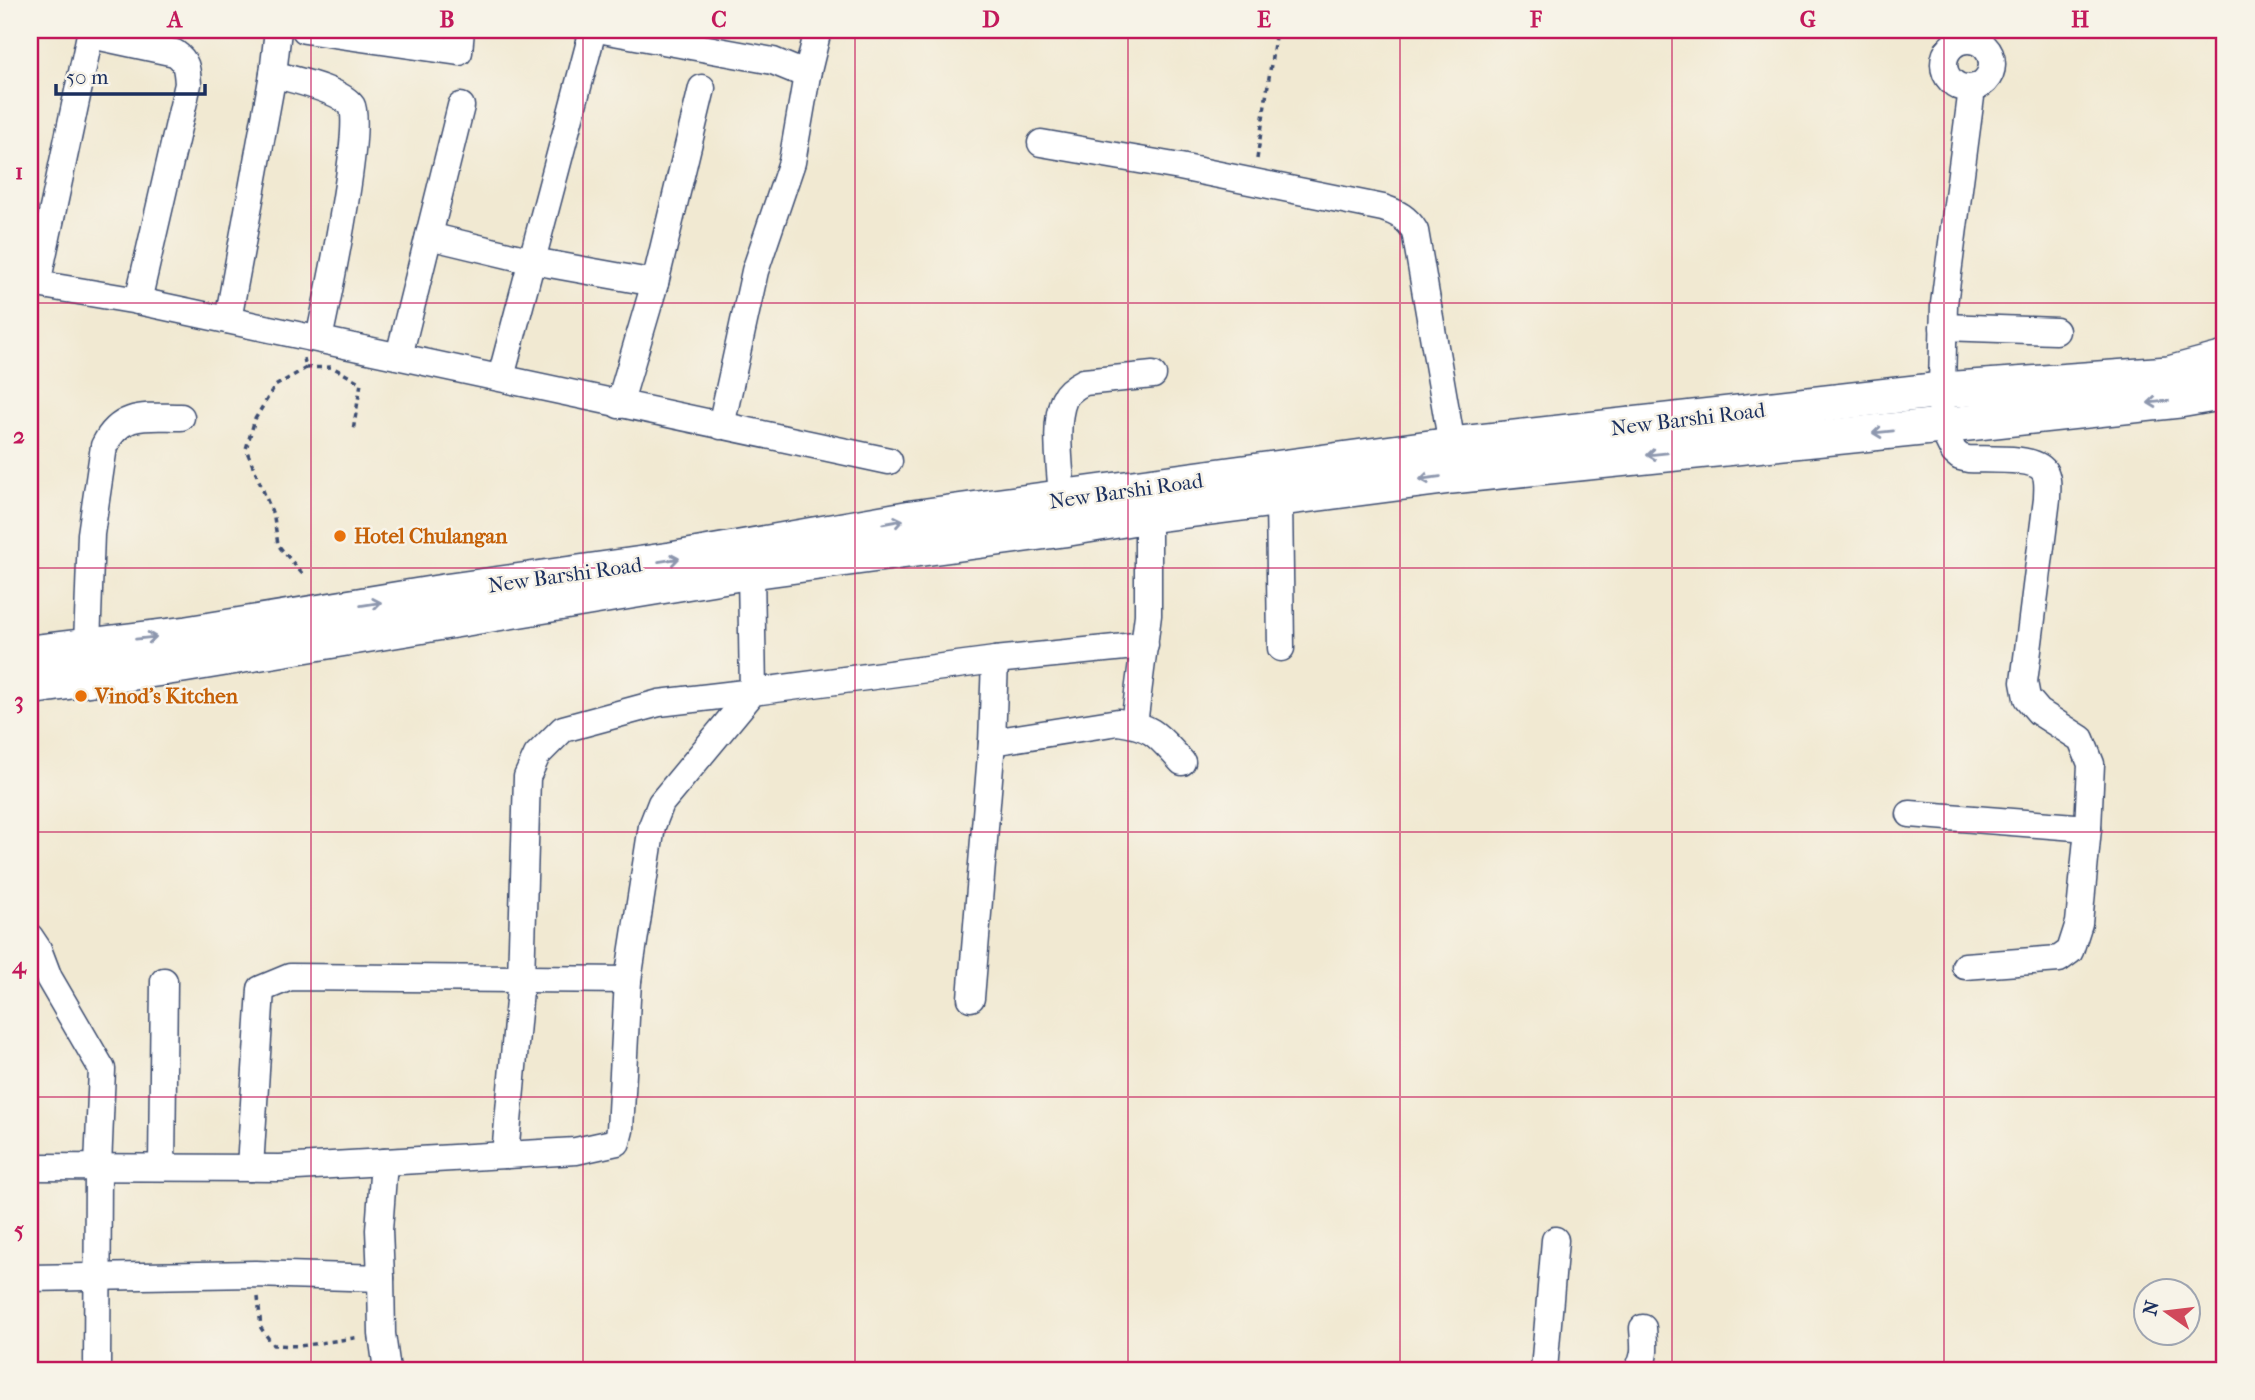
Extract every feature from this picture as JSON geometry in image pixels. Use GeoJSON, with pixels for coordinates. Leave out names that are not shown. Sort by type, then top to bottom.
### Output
{"type":"FeatureCollection","features":[{"type":"Feature","properties":{"kind":"main road","name":"New Barshi Road"},"geometry":{"type":"LineString","coordinates":[[30,653],[187,634],[444,592],[671,560],[912,518],[1062,500],[1452,445],[1942,390],[2169,374],[2225,359]]}},
{"type":"Feature","properties":{"kind":"main road","name":"New Barshi Road"},"geometry":{"type":"LineString","coordinates":[[30,687],[183,665],[751,571],[1148,515],[1451,475],[1941,426],[2179,400],[2225,392]]}},
{"type":"Feature","properties":{"kind":"street"},"geometry":{"type":"LineString","coordinates":[[228,320],[273,74],[278,30]]}},
{"type":"Feature","properties":{"kind":"street"},"geometry":{"type":"LineString","coordinates":[[304,30],[369,34],[459,52],[461,30]]}},
{"type":"Feature","properties":{"kind":"street"},"geometry":{"type":"LineString","coordinates":[[501,377],[593,30]]}},
{"type":"Feature","properties":{"kind":"street"},"geometry":{"type":"LineString","coordinates":[[603,30],[773,61],[807,75]]}},
{"type":"Feature","properties":{"kind":"street"},"geometry":{"type":"LineString","coordinates":[[721,426],[755,271],[792,162],[818,30]]}},
{"type":"Feature","properties":{"kind":"street"},"geometry":{"type":"LineString","coordinates":[[138,302],[188,83],[187,69],[183,58],[175,53],[91,33],[34,287],[138,302],[228,320],[889,461]]}},
{"type":"Feature","properties":{"kind":"street"},"geometry":{"type":"LineString","coordinates":[[1973,35],[1987,49],[1993,64],[1986,80],[1972,89],[1955,86],[1949,80],[1943,64],[1945,55],[1956,43],[1973,35]]}},
{"type":"Feature","properties":{"kind":"street"},"geometry":{"type":"LineString","coordinates":[[273,74],[334,93],[351,106],[355,116],[351,162],[333,268],[309,337]]}},
{"type":"Feature","properties":{"kind":"street"},"geometry":{"type":"LineString","coordinates":[[619,405],[655,284],[702,88]]}},
{"type":"Feature","properties":{"kind":"street"},"geometry":{"type":"LineString","coordinates":[[1965,966],[2059,959],[2070,951],[2079,923],[2091,764],[2081,739],[2039,712],[2027,698],[2024,681],[2047,499],[2047,478],[2043,468],[2032,463],[1959,457],[1941,426],[1944,304],[1972,89]]}},
{"type":"Feature","properties":{"kind":"street"},"geometry":{"type":"LineString","coordinates":[[398,356],[461,106]]}},
{"type":"Feature","properties":{"kind":"street"},"geometry":{"type":"LineString","coordinates":[[1041,143],[1254,181],[1399,213],[1415,231],[1452,445]]}},
{"type":"Feature","properties":{"kind":"street"},"geometry":{"type":"LineString","coordinates":[[429,236],[533,261],[655,284]]}},
{"type":"Feature","properties":{"kind":"street"},"geometry":{"type":"LineString","coordinates":[[1943,327],[2056,331]]}},
{"type":"Feature","properties":{"kind":"street"},"geometry":{"type":"LineString","coordinates":[[1062,500],[1059,422],[1065,397],[1074,387],[1084,382],[1153,375]]}},
{"type":"Feature","properties":{"kind":"street"},"geometry":{"type":"LineString","coordinates":[[87,645],[91,534],[104,446],[110,434],[122,422],[138,416],[181,417]]}},
{"type":"Feature","properties":{"kind":"street"},"geometry":{"type":"LineString","coordinates":[[1279,499],[1281,648]]}},
{"type":"Feature","properties":{"kind":"street"},"geometry":{"type":"LineString","coordinates":[[1134,724],[1149,615],[1148,515]]}},
{"type":"Feature","properties":{"kind":"street"},"geometry":{"type":"LineString","coordinates":[[30,1167],[250,1168],[576,1151],[617,1142],[621,1130],[628,980],[652,826],[662,803],[753,692],[751,571]]}},
{"type":"Feature","properties":{"kind":"street"},"geometry":{"type":"LineString","coordinates":[[505,1155],[520,979],[527,777],[537,755],[563,729],[659,703],[995,660],[1145,645]]}},
{"type":"Feature","properties":{"kind":"street"},"geometry":{"type":"LineString","coordinates":[[971,998],[992,741],[995,660]]}},
{"type":"Feature","properties":{"kind":"street"},"geometry":{"type":"LineString","coordinates":[[992,741],[1118,722],[1134,724],[1155,733],[1182,762]]}},
{"type":"Feature","properties":{"kind":"street"},"geometry":{"type":"LineString","coordinates":[[1910,814],[2088,828]]}},
{"type":"Feature","properties":{"kind":"street"},"geometry":{"type":"LineString","coordinates":[[30,937],[38,949],[49,978],[102,1069],[98,1167],[97,1370]]}},
{"type":"Feature","properties":{"kind":"street"},"geometry":{"type":"LineString","coordinates":[[250,1168],[261,989],[290,977],[628,980]]}},
{"type":"Feature","properties":{"kind":"street"},"geometry":{"type":"LineString","coordinates":[[162,1167],[164,981]]}},
{"type":"Feature","properties":{"kind":"street"},"geometry":{"type":"LineString","coordinates":[[384,1162],[379,1230],[387,1370]]}},
{"type":"Feature","properties":{"kind":"street"},"geometry":{"type":"LineString","coordinates":[[1544,1370],[1555,1240]]}},
{"type":"Feature","properties":{"kind":"street"},"geometry":{"type":"LineString","coordinates":[[30,1278],[255,1275],[381,1278]]}},
{"type":"Feature","properties":{"kind":"street"},"geometry":{"type":"LineString","coordinates":[[1637,1370],[1645,1351],[1643,1328]]}},
{"type":"Feature","properties":{"kind":"path"},"geometry":{"type":"LineString","coordinates":[[1254,181],[1276,30]]}},
{"type":"Feature","properties":{"kind":"path"},"geometry":{"type":"LineString","coordinates":[[306,368],[309,337]]}},
{"type":"Feature","properties":{"kind":"path"},"geometry":{"type":"LineString","coordinates":[[304,577],[278,545],[274,517],[246,449],[255,419],[275,386],[306,368],[332,367],[361,383],[353,432]]}},
{"type":"Feature","properties":{"kind":"path"},"geometry":{"type":"LineString","coordinates":[[255,1275],[261,1328],[273,1345],[300,1346],[350,1338]]}},
{"type":"Feature","properties":{"kind":"place","name":"Hotel Chulangan"},"geometry":{"type":"Point","coordinates":[340,536]}},
{"type":"Feature","properties":{"kind":"place","name":"Vinod's Kitchen"},"geometry":{"type":"Point","coordinates":[81,696]}}]}
